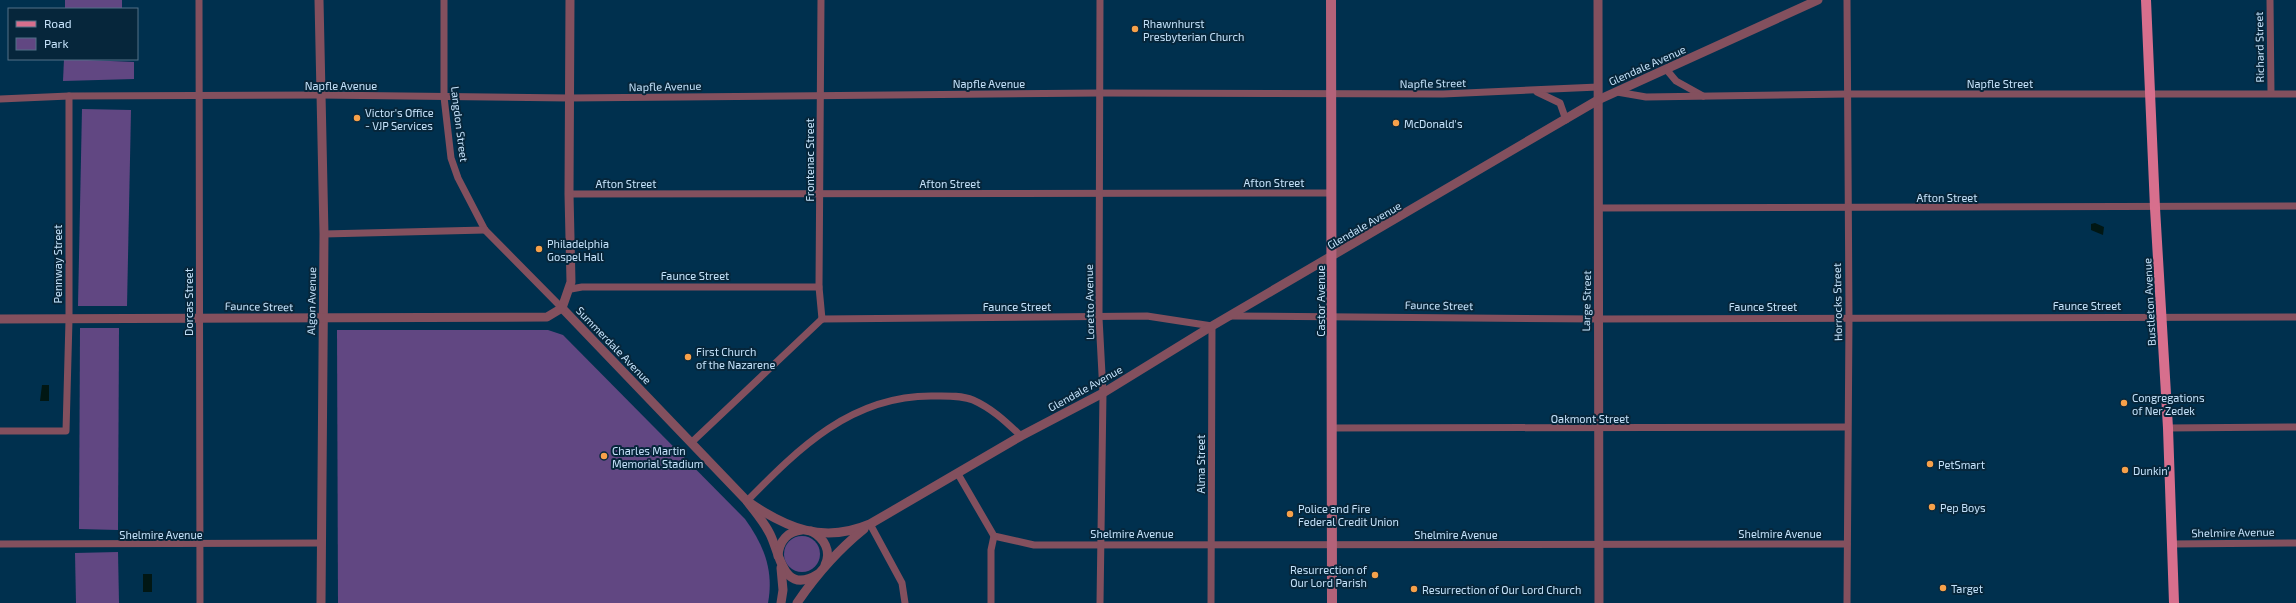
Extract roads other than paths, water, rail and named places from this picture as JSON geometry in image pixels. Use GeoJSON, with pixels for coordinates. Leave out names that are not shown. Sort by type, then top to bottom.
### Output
{"type":"FeatureCollection","features":[{"type":"Feature","properties":{"kind":"main road","name":"Castor Avenue"},"geometry":{"type":"LineString","coordinates":[[1331,0],[1332,603]]}},
{"type":"Feature","properties":{"kind":"main road","name":"Bustleton Avenue"},"geometry":{"type":"LineString","coordinates":[[2146,0],[2155,208],[2168,428],[2174,603]]}},
{"type":"Feature","properties":{"kind":"street","name":"Dorcas Street"},"geometry":{"type":"LineString","coordinates":[[199,0],[200,603]]}},
{"type":"Feature","properties":{"kind":"street","name":"Algon Avenue"},"geometry":{"type":"LineString","coordinates":[[319,0],[324,234],[322,319],[321,603]]}},
{"type":"Feature","properties":{"kind":"street","name":"Langdon Street"},"geometry":{"type":"LineString","coordinates":[[444,0],[444,97],[451,158],[458,178],[485,230],[562,308]]}},
{"type":"Feature","properties":{"kind":"street","name":"Summerdale Avenue"},"geometry":{"type":"LineString","coordinates":[[570,0],[569,194],[571,288],[562,308],[747,501],[770,534],[780,565]]}},
{"type":"Feature","properties":{"kind":"street","name":"Frontenac Street"},"geometry":{"type":"LineString","coordinates":[[821,0],[819,286],[822,319]]}},
{"type":"Feature","properties":{"kind":"street","name":"Loretto Avenue"},"geometry":{"type":"LineString","coordinates":[[1100,0],[1099,318],[1103,393],[1100,603]]}},
{"type":"Feature","properties":{"kind":"street","name":"Large Street"},"geometry":{"type":"LineString","coordinates":[[1598,0],[1597,319],[1600,429],[1598,546],[1599,603]]}},
{"type":"Feature","properties":{"kind":"street","name":"Glendale Avenue"},"geometry":{"type":"LineString","coordinates":[[797,603],[820,572],[852,539],[870,524],[1021,436],[1103,393],[1212,326],[1598,100],[1818,0]]}},
{"type":"Feature","properties":{"kind":"street","name":"Horrocks Street"},"geometry":{"type":"LineString","coordinates":[[1847,0],[1847,208],[1849,318],[1847,603]]}},
{"type":"Feature","properties":{"kind":"street","name":"Richard Street"},"geometry":{"type":"LineString","coordinates":[[2270,0],[2271,93]]}},
{"type":"Feature","properties":{"kind":"street"},"geometry":{"type":"LineString","coordinates":[[1666,69],[1676,81],[1705,97]]}},
{"type":"Feature","properties":{"kind":"street","name":"Napfle Street"},"geometry":{"type":"LineString","coordinates":[[1331,94],[1443,94],[1598,87]]}},
{"type":"Feature","properties":{"kind":"street","name":"Napfle Street"},"geometry":{"type":"LineString","coordinates":[[1535,91],[1560,103],[1566,120]]}},
{"type":"Feature","properties":{"kind":"street","name":"Napfle Street"},"geometry":{"type":"LineString","coordinates":[[1617,92],[1646,97],[1848,94],[2296,94]]}},
{"type":"Feature","properties":{"kind":"street","name":"Napfle Avenue"},"geometry":{"type":"LineString","coordinates":[[0,99],[69,96],[199,97],[320,95],[569,98],[1099,93],[1331,94]]}},
{"type":"Feature","properties":{"kind":"street","name":"Pennway Street"},"geometry":{"type":"LineString","coordinates":[[0,431],[66,431],[69,320],[69,96]]}},
{"type":"Feature","properties":{"kind":"street","name":"Afton Street"},"geometry":{"type":"LineString","coordinates":[[569,194],[1331,193]]}},
{"type":"Feature","properties":{"kind":"street","name":"Afton Street"},"geometry":{"type":"LineString","coordinates":[[1598,208],[2155,208],[2296,206]]}},
{"type":"Feature","properties":{"kind":"street"},"geometry":{"type":"LineString","coordinates":[[324,234],[485,230]]}},
{"type":"Feature","properties":{"kind":"street","name":"Faunce Street"},"geometry":{"type":"LineString","coordinates":[[571,288],[819,286]]}},
{"type":"Feature","properties":{"kind":"street","name":"Faunce Street"},"geometry":{"type":"LineString","coordinates":[[0,319],[69,320],[547,317],[562,308]]}},
{"type":"Feature","properties":{"kind":"street","name":"Faunce Street"},"geometry":{"type":"LineString","coordinates":[[822,319],[1099,318],[1147,316],[1212,326]]}},
{"type":"Feature","properties":{"kind":"street","name":"Faunce Street"},"geometry":{"type":"LineString","coordinates":[[1230,316],[1597,319],[2296,317]]}},
{"type":"Feature","properties":{"kind":"street"},"geometry":{"type":"LineString","coordinates":[[692,442],[822,319]]}},
{"type":"Feature","properties":{"kind":"street","name":"Alma Street"},"geometry":{"type":"LineString","coordinates":[[1211,603],[1212,326]]}},
{"type":"Feature","properties":{"kind":"street"},"geometry":{"type":"LineString","coordinates":[[747,501],[792,455],[816,436],[839,421],[862,411],[916,396],[949,396],[971,400],[994,411],[1021,436]]}},
{"type":"Feature","properties":{"kind":"street","name":"Oakmont Street"},"geometry":{"type":"LineString","coordinates":[[1332,428],[1600,429],[1848,427]]}},
{"type":"Feature","properties":{"kind":"street"},"geometry":{"type":"LineString","coordinates":[[2168,428],[2296,427]]}},
{"type":"Feature","properties":{"kind":"street"},"geometry":{"type":"LineString","coordinates":[[958,474],[994,536],[991,550],[991,603]]}},
{"type":"Feature","properties":{"kind":"street","name":"Summerdale Avenue"},"geometry":{"type":"LineString","coordinates":[[747,501],[772,519],[807,531],[821,538],[826,547],[827,558],[820,572]]}},
{"type":"Feature","properties":{"kind":"street","name":"Glendale Avenue"},"geometry":{"type":"LineString","coordinates":[[780,603],[783,590],[778,551],[783,540],[791,533],[807,531],[843,532],[870,524]]}},
{"type":"Feature","properties":{"kind":"street"},"geometry":{"type":"LineString","coordinates":[[870,524],[902,583],[905,603]]}},
{"type":"Feature","properties":{"kind":"street","name":"Shelmire Avenue"},"geometry":{"type":"LineString","coordinates":[[994,536],[1034,545],[1332,544],[1598,546],[1847,544]]}},
{"type":"Feature","properties":{"kind":"street","name":"Shelmire Avenue"},"geometry":{"type":"LineString","coordinates":[[0,544],[200,545],[321,543]]}},
{"type":"Feature","properties":{"kind":"street","name":"Shelmire Avenue"},"geometry":{"type":"LineString","coordinates":[[2171,544],[2296,543]]}},
{"type":"Feature","properties":{"kind":"street"},"geometry":{"type":"LineString","coordinates":[[780,565],[789,575],[797,579],[810,578],[820,572]]}},
{"type":"Feature","properties":{"kind":"place","name":"Rhawnhurst Presbyterian Church"},"geometry":{"type":"Point","coordinates":[1135,29]}},
{"type":"Feature","properties":{"kind":"place","name":"Victor's Office - VJP Services"},"geometry":{"type":"Point","coordinates":[357,118]}},
{"type":"Feature","properties":{"kind":"place","name":"McDonald's"},"geometry":{"type":"Point","coordinates":[1396,123]}},
{"type":"Feature","properties":{"kind":"place","name":"Philadelphia Gospel Hall"},"geometry":{"type":"Point","coordinates":[539,249]}},
{"type":"Feature","properties":{"kind":"place","name":"First Church of the Nazarene"},"geometry":{"type":"Point","coordinates":[688,357]}},
{"type":"Feature","properties":{"kind":"place","name":"Congregations of Ner Zedek"},"geometry":{"type":"Point","coordinates":[2124,403]}},
{"type":"Feature","properties":{"kind":"place","name":"Charles Martin Memorial Stadium"},"geometry":{"type":"Point","coordinates":[604,456]}},
{"type":"Feature","properties":{"kind":"place","name":"PetSmart"},"geometry":{"type":"Point","coordinates":[1930,464]}},
{"type":"Feature","properties":{"kind":"place","name":"Dunkin'"},"geometry":{"type":"Point","coordinates":[2125,470]}},
{"type":"Feature","properties":{"kind":"place","name":"Pep Boys"},"geometry":{"type":"Point","coordinates":[1932,507]}},
{"type":"Feature","properties":{"kind":"place","name":"Police and Fire Federal Credit Union"},"geometry":{"type":"Point","coordinates":[1290,514]}},
{"type":"Feature","properties":{"kind":"place","name":"Resurrection of Our Lord Parish"},"geometry":{"type":"Point","coordinates":[1375,575]}},
{"type":"Feature","properties":{"kind":"place","name":"Target"},"geometry":{"type":"Point","coordinates":[1943,588]}},
{"type":"Feature","properties":{"kind":"place","name":"Resurrection of Our Lord Church"},"geometry":{"type":"Point","coordinates":[1414,589]}}]}
